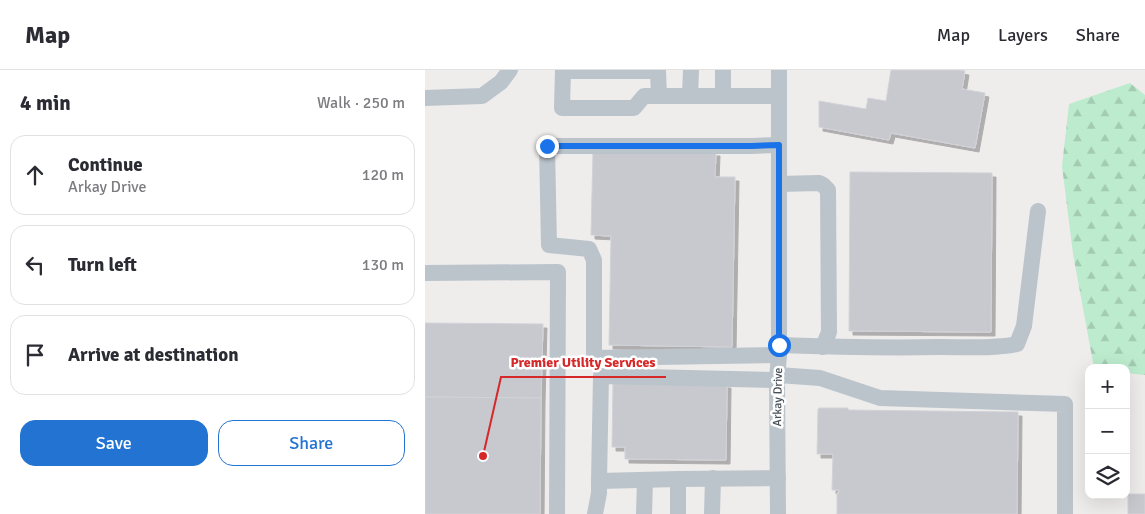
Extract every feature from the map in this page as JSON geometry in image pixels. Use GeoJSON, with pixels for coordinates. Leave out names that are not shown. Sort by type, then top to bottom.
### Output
{"type":"FeatureCollection","features":[{"type":"Feature","properties":{"kind":"street"},"geometry":{"type":"LineString","coordinates":[[425,98],[482,96],[501,82],[510,70]]}},
{"type":"Feature","properties":{"kind":"street"},"geometry":{"type":"LineString","coordinates":[[659,96],[659,70],[563,71],[562,108],[634,108],[644,96],[659,96],[779,96]]}},
{"type":"Feature","properties":{"kind":"street"},"geometry":{"type":"LineString","coordinates":[[690,96],[691,70]]}},
{"type":"Feature","properties":{"kind":"street"},"geometry":{"type":"LineString","coordinates":[[723,70],[723,96]]}},
{"type":"Feature","properties":{"kind":"street","name":"Arkay Drive"},"geometry":{"type":"LineString","coordinates":[[778,514],[779,70]]}},
{"type":"Feature","properties":{"kind":"street"},"geometry":{"type":"LineString","coordinates":[[779,145],[547,146],[549,245],[589,248],[594,260],[593,358],[823,347],[1003,347],[1017,344],[1024,326],[1038,211]]}},
{"type":"Feature","properties":{"kind":"street"},"geometry":{"type":"LineString","coordinates":[[779,184],[819,183],[828,190],[829,332],[823,347]]}},
{"type":"Feature","properties":{"kind":"street"},"geometry":{"type":"LineString","coordinates":[[425,273],[559,272],[557,514]]}},
{"type":"Feature","properties":{"kind":"street"},"geometry":{"type":"LineString","coordinates":[[595,514],[599,494],[601,376],[820,378],[880,398],[1065,404],[1065,514]]}},
{"type":"Feature","properties":{"kind":"street"},"geometry":{"type":"LineString","coordinates":[[712,514],[713,478]]}},
{"type":"Feature","properties":{"kind":"street"},"geometry":{"type":"LineString","coordinates":[[599,481],[778,478]]}},
{"type":"Feature","properties":{"kind":"street"},"geometry":{"type":"LineString","coordinates":[[678,479],[678,514]]}},
{"type":"Feature","properties":{"kind":"street"},"geometry":{"type":"LineString","coordinates":[[644,514],[645,480]]}},
{"type":"Feature","properties":{"kind":"green space"},"geometry":{"type":"Polygon","coordinates":[[[1130,83],[1145,95],[1145,375],[1130,373],[1130,364],[1093,364],[1073,254],[1062,166],[1069,104],[1130,83]]]}},
{"type":"Feature","properties":{"kind":"building"},"geometry":{"type":"Polygon","coordinates":[[[891,70],[965,71],[962,89],[985,93],[975,148],[891,133],[889,140],[819,127],[819,101],[866,109],[868,98],[886,101],[891,70]]]}},
{"type":"Feature","properties":{"kind":"building"},"geometry":{"type":"Polygon","coordinates":[[[593,151],[716,152],[715,177],[735,177],[732,347],[609,345],[611,236],[591,235],[593,151]]]}},
{"type":"Feature","properties":{"kind":"building"},"geometry":{"type":"Polygon","coordinates":[[[850,172],[992,173],[991,332],[849,331],[850,172]]]}},
{"type":"Feature","properties":{"kind":"building"},"geometry":{"type":"Polygon","coordinates":[[[425,323],[543,324],[541,398],[425,397],[425,323]]]}},
{"type":"Feature","properties":{"kind":"building"},"geometry":{"type":"Polygon","coordinates":[[[613,383],[727,384],[726,460],[625,459],[625,447],[612,447],[613,383]]]}},
{"type":"Feature","properties":{"kind":"building"},"geometry":{"type":"Polygon","coordinates":[[[425,397],[541,398],[540,514],[425,514],[425,397]]]}},
{"type":"Feature","properties":{"kind":"building"},"geometry":{"type":"Polygon","coordinates":[[[819,408],[1018,412],[1017,514],[837,514],[837,493],[839,493],[839,490],[832,490],[833,454],[817,454],[819,408]]]}},
{"type":"Feature","properties":{"kind":"building"},"geometry":{"type":"Polygon","coordinates":[[[1130,494],[1145,494],[1145,514],[1128,514],[1130,494]]]}},
{"type":"Feature","properties":{"kind":"place","name":"Premier Utility Services"},"geometry":{"type":"Point","coordinates":[483,456]}},
{"type":"Feature","properties":{"kind":"route"},"geometry":{"type":"LineString","coordinates":[[547,146],[779,145],[779,345]]}}]}
